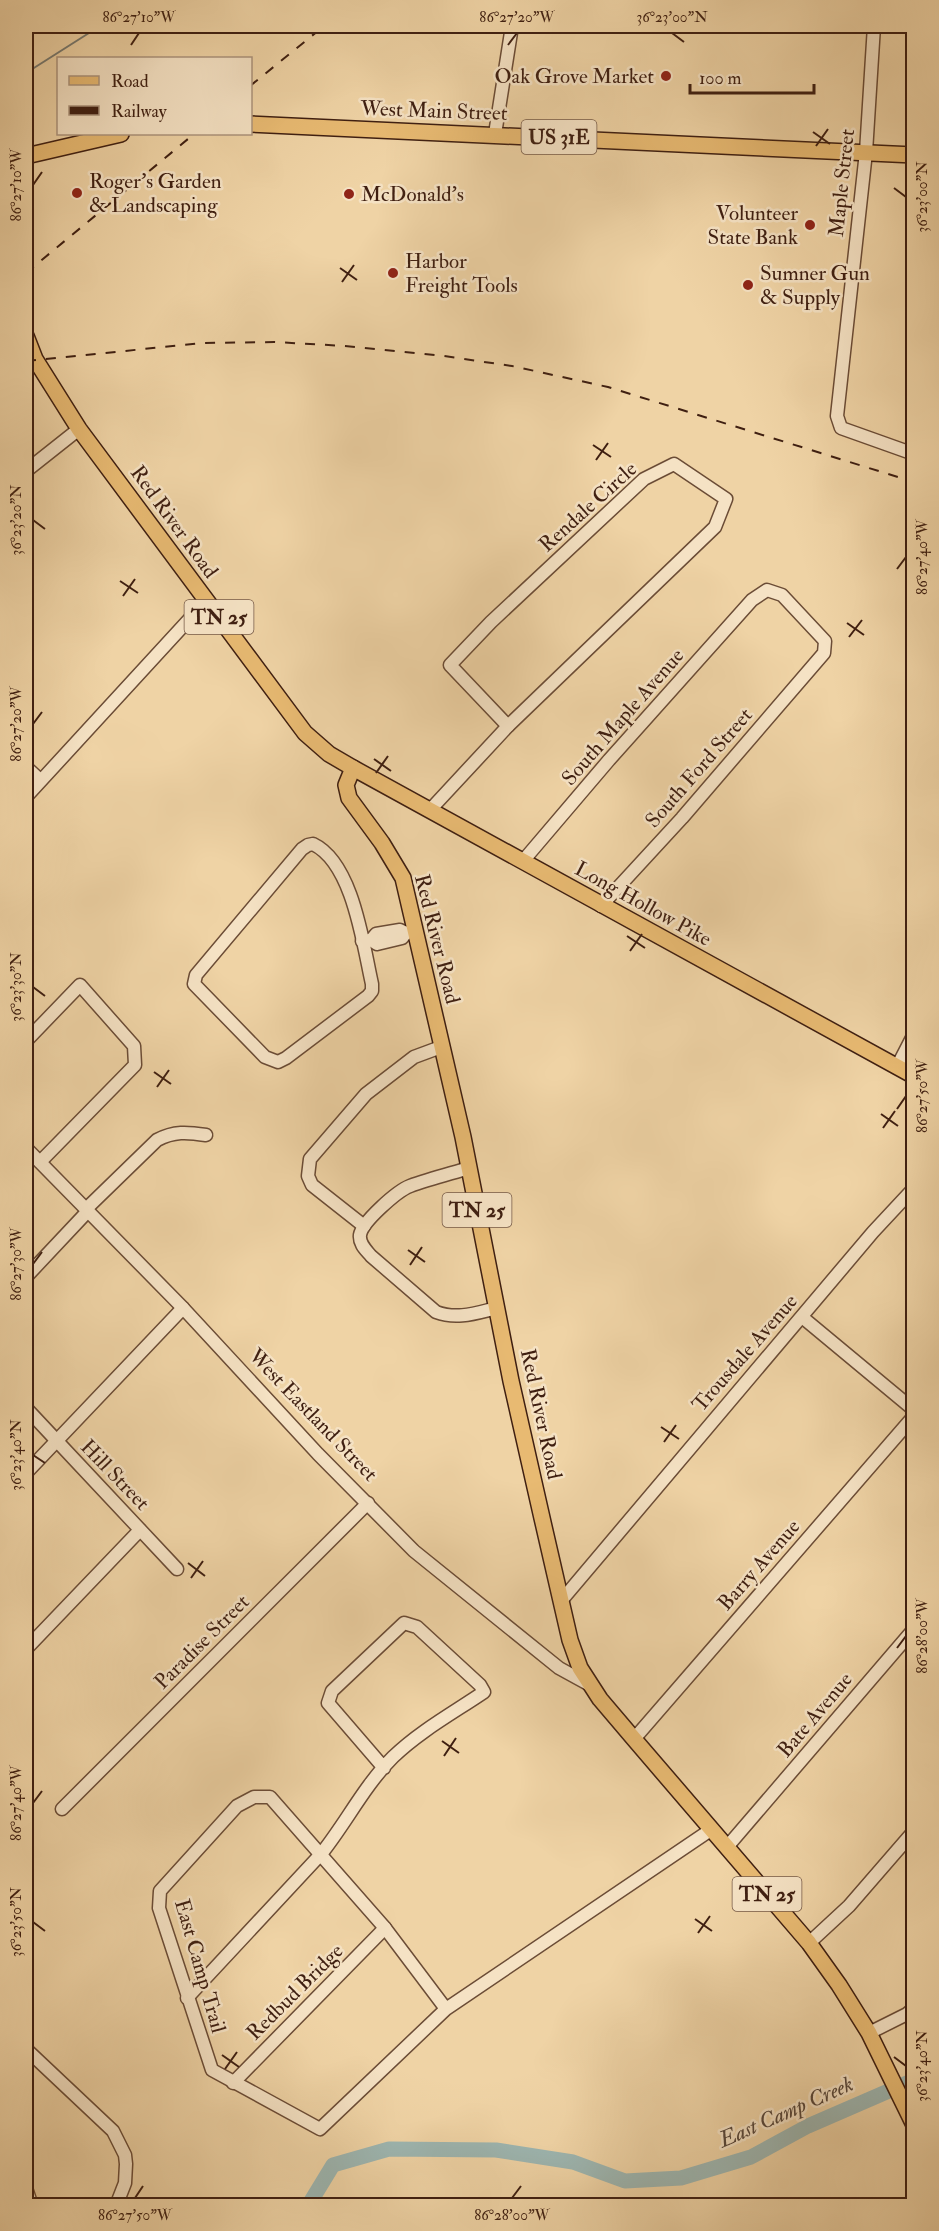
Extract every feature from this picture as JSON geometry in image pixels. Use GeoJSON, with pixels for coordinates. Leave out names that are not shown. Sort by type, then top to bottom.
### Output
{"type":"FeatureCollection","features":[{"type":"Feature","properties":{"kind":"main road","name":"West Main Street"},"geometry":{"type":"LineString","coordinates":[[252,124],[866,152]]}},
{"type":"Feature","properties":{"kind":"main road"},"geometry":{"type":"LineString","coordinates":[[26,156],[117,135]]}},
{"type":"Feature","properties":{"kind":"main road","name":"US 31E"},"geometry":{"type":"LineString","coordinates":[[866,152],[914,155]]}},
{"type":"Feature","properties":{"kind":"main road","name":"Red River Road"},"geometry":{"type":"LineString","coordinates":[[26,336],[34,359],[79,429],[304,733],[329,754],[353,768],[346,785],[349,798],[397,864],[403,878],[411,932],[469,1168],[561,1601],[570,1640],[580,1668]]}},
{"type":"Feature","properties":{"kind":"main road","name":"Long Hollow Pike"},"geometry":{"type":"LineString","coordinates":[[353,768],[914,1076]]}},
{"type":"Feature","properties":{"kind":"main road","name":"West Eastland Street"},"geometry":{"type":"LineString","coordinates":[[580,1668],[592,1687],[634,1739]]}},
{"type":"Feature","properties":{"kind":"main road","name":"TN 25"},"geometry":{"type":"LineString","coordinates":[[634,1739],[809,1943],[869,2033],[914,2125]]}},
{"type":"Feature","properties":{"kind":"street"},"geometry":{"type":"LineString","coordinates":[[495,134],[512,26]]}},
{"type":"Feature","properties":{"kind":"street","name":"Maple Street"},"geometry":{"type":"LineString","coordinates":[[874,26],[866,152],[837,416],[841,428],[914,454]]}},
{"type":"Feature","properties":{"kind":"street"},"geometry":{"type":"LineString","coordinates":[[26,471],[79,429]]}},
{"type":"Feature","properties":{"kind":"street","name":"Rendale Circle"},"geometry":{"type":"LineString","coordinates":[[430,810],[508,726],[715,527],[726,499],[674,464],[644,479],[463,651],[450,665],[508,726]]}},
{"type":"Feature","properties":{"kind":"street","name":"South Ford Street"},"geometry":{"type":"LineString","coordinates":[[601,906],[682,818],[824,653],[825,641],[782,595],[767,590],[752,600]]}},
{"type":"Feature","properties":{"kind":"street","name":"South Maple Avenue"},"geometry":{"type":"LineString","coordinates":[[523,861],[609,760],[752,600]]}},
{"type":"Feature","properties":{"kind":"street"},"geometry":{"type":"LineString","coordinates":[[26,797],[206,601]]}},
{"type":"Feature","properties":{"kind":"street"},"geometry":{"type":"LineString","coordinates":[[26,767],[40,780]]}},
{"type":"Feature","properties":{"kind":"street"},"geometry":{"type":"LineString","coordinates":[[313,844],[319,847],[342,874],[350,890],[367,940],[372,991],[278,1062],[265,1057],[195,984],[196,975],[308,845],[313,844]]}},
{"type":"Feature","properties":{"kind":"street"},"geometry":{"type":"LineString","coordinates":[[367,940],[376,934],[400,930],[411,932]]}},
{"type":"Feature","properties":{"kind":"street"},"geometry":{"type":"LineString","coordinates":[[26,1041],[80,985],[134,1046],[135,1065],[39,1162]]}},
{"type":"Feature","properties":{"kind":"street"},"geometry":{"type":"LineString","coordinates":[[897,1067],[914,1034]]}},
{"type":"Feature","properties":{"kind":"street"},"geometry":{"type":"LineString","coordinates":[[364,1226],[312,1185],[308,1176],[310,1159],[366,1094],[382,1080],[414,1057],[441,1047]]}},
{"type":"Feature","properties":{"kind":"street"},"geometry":{"type":"LineString","coordinates":[[26,1277],[87,1210],[157,1140],[183,1131],[206,1135]]}},
{"type":"Feature","properties":{"kind":"street","name":"West Eastland Street"},"geometry":{"type":"LineString","coordinates":[[26,1148],[183,1308],[318,1454],[434,1568],[559,1668],[592,1687]]}},
{"type":"Feature","properties":{"kind":"street"},"geometry":{"type":"LineString","coordinates":[[469,1168],[408,1187],[390,1199],[364,1226],[360,1236],[362,1245],[370,1256],[436,1312],[448,1316],[462,1316],[497,1308]]}},
{"type":"Feature","properties":{"kind":"street","name":"Trousdale Avenue"},"geometry":{"type":"LineString","coordinates":[[561,1601],[914,1188]]}},
{"type":"Feature","properties":{"kind":"street"},"geometry":{"type":"LineString","coordinates":[[26,1473],[183,1308]]}},
{"type":"Feature","properties":{"kind":"street"},"geometry":{"type":"LineString","coordinates":[[802,1317],[914,1410]]}},
{"type":"Feature","properties":{"kind":"street","name":"Hill Street"},"geometry":{"type":"LineString","coordinates":[[26,1408],[177,1569]]}},
{"type":"Feature","properties":{"kind":"street","name":"Barry Avenue"},"geometry":{"type":"LineString","coordinates":[[634,1739],[914,1416]]}},
{"type":"Feature","properties":{"kind":"street","name":"Paradise Street"},"geometry":{"type":"LineString","coordinates":[[62,1809],[368,1503]]}},
{"type":"Feature","properties":{"kind":"street"},"geometry":{"type":"LineString","coordinates":[[26,1649],[140,1530]]}},
{"type":"Feature","properties":{"kind":"street"},"geometry":{"type":"LineString","coordinates":[[187,1998],[321,1854],[335,1837],[352,1807],[384,1768],[415,1738],[484,1692],[480,1685],[417,1627],[404,1623],[332,1691],[328,1703],[384,1768]]}},
{"type":"Feature","properties":{"kind":"street","name":"Bate Avenue"},"geometry":{"type":"LineString","coordinates":[[727,1847],[914,1629]]}},
{"type":"Feature","properties":{"kind":"street","name":"East Camp Trail"},"geometry":{"type":"LineString","coordinates":[[446,2009],[385,1929],[270,1797],[254,1797],[237,1806],[160,1891],[159,1908],[212,2070],[320,2128],[446,2009],[711,1829]]}},
{"type":"Feature","properties":{"kind":"street"},"geometry":{"type":"LineString","coordinates":[[809,1943],[849,1906],[914,1832]]}},
{"type":"Feature","properties":{"kind":"street","name":"Redbud Bridge"},"geometry":{"type":"LineString","coordinates":[[233,2083],[385,1929]]}},
{"type":"Feature","properties":{"kind":"street"},"geometry":{"type":"LineString","coordinates":[[869,2033],[907,2014],[914,2008]]}},
{"type":"Feature","properties":{"kind":"street"},"geometry":{"type":"LineString","coordinates":[[26,2049],[114,2131],[125,2155],[126,2164],[125,2183],[116,2205]]}},
{"type":"Feature","properties":{"kind":"street"},"geometry":{"type":"LineString","coordinates":[[26,2188],[32,2205]]}},
{"type":"Feature","properties":{"kind":"waterway"},"geometry":{"type":"LineString","coordinates":[[26,73],[100,26]]}},
{"type":"Feature","properties":{"kind":"waterway","name":"East Camp Creek"},"geometry":{"type":"LineString","coordinates":[[308,2206],[333,2165],[389,2149],[496,2150],[573,2162],[625,2181],[681,2178],[751,2157],[808,2126],[914,2080]]}},
{"type":"Feature","properties":{"kind":"railway"},"geometry":{"type":"LineString","coordinates":[[252,84],[324,26]]}},
{"type":"Feature","properties":{"kind":"railway"},"geometry":{"type":"LineString","coordinates":[[26,273],[193,135]]}},
{"type":"Feature","properties":{"kind":"railway"},"geometry":{"type":"LineString","coordinates":[[26,361],[203,343],[274,342],[345,346],[444,356],[512,366],[608,387],[914,482]]}},
{"type":"Feature","properties":{"kind":"place","name":"Oak Grove Market"},"geometry":{"type":"Point","coordinates":[666,76]}},
{"type":"Feature","properties":{"kind":"place","name":"Roger's Garden & Landscaping"},"geometry":{"type":"Point","coordinates":[77,193]}},
{"type":"Feature","properties":{"kind":"place","name":"McDonald's"},"geometry":{"type":"Point","coordinates":[349,194]}},
{"type":"Feature","properties":{"kind":"place","name":"Volunteer State Bank"},"geometry":{"type":"Point","coordinates":[810,225]}},
{"type":"Feature","properties":{"kind":"place","name":"Harbor Freight Tools"},"geometry":{"type":"Point","coordinates":[393,273]}},
{"type":"Feature","properties":{"kind":"place","name":"Sumner Gun & Supply"},"geometry":{"type":"Point","coordinates":[748,285]}}]}
